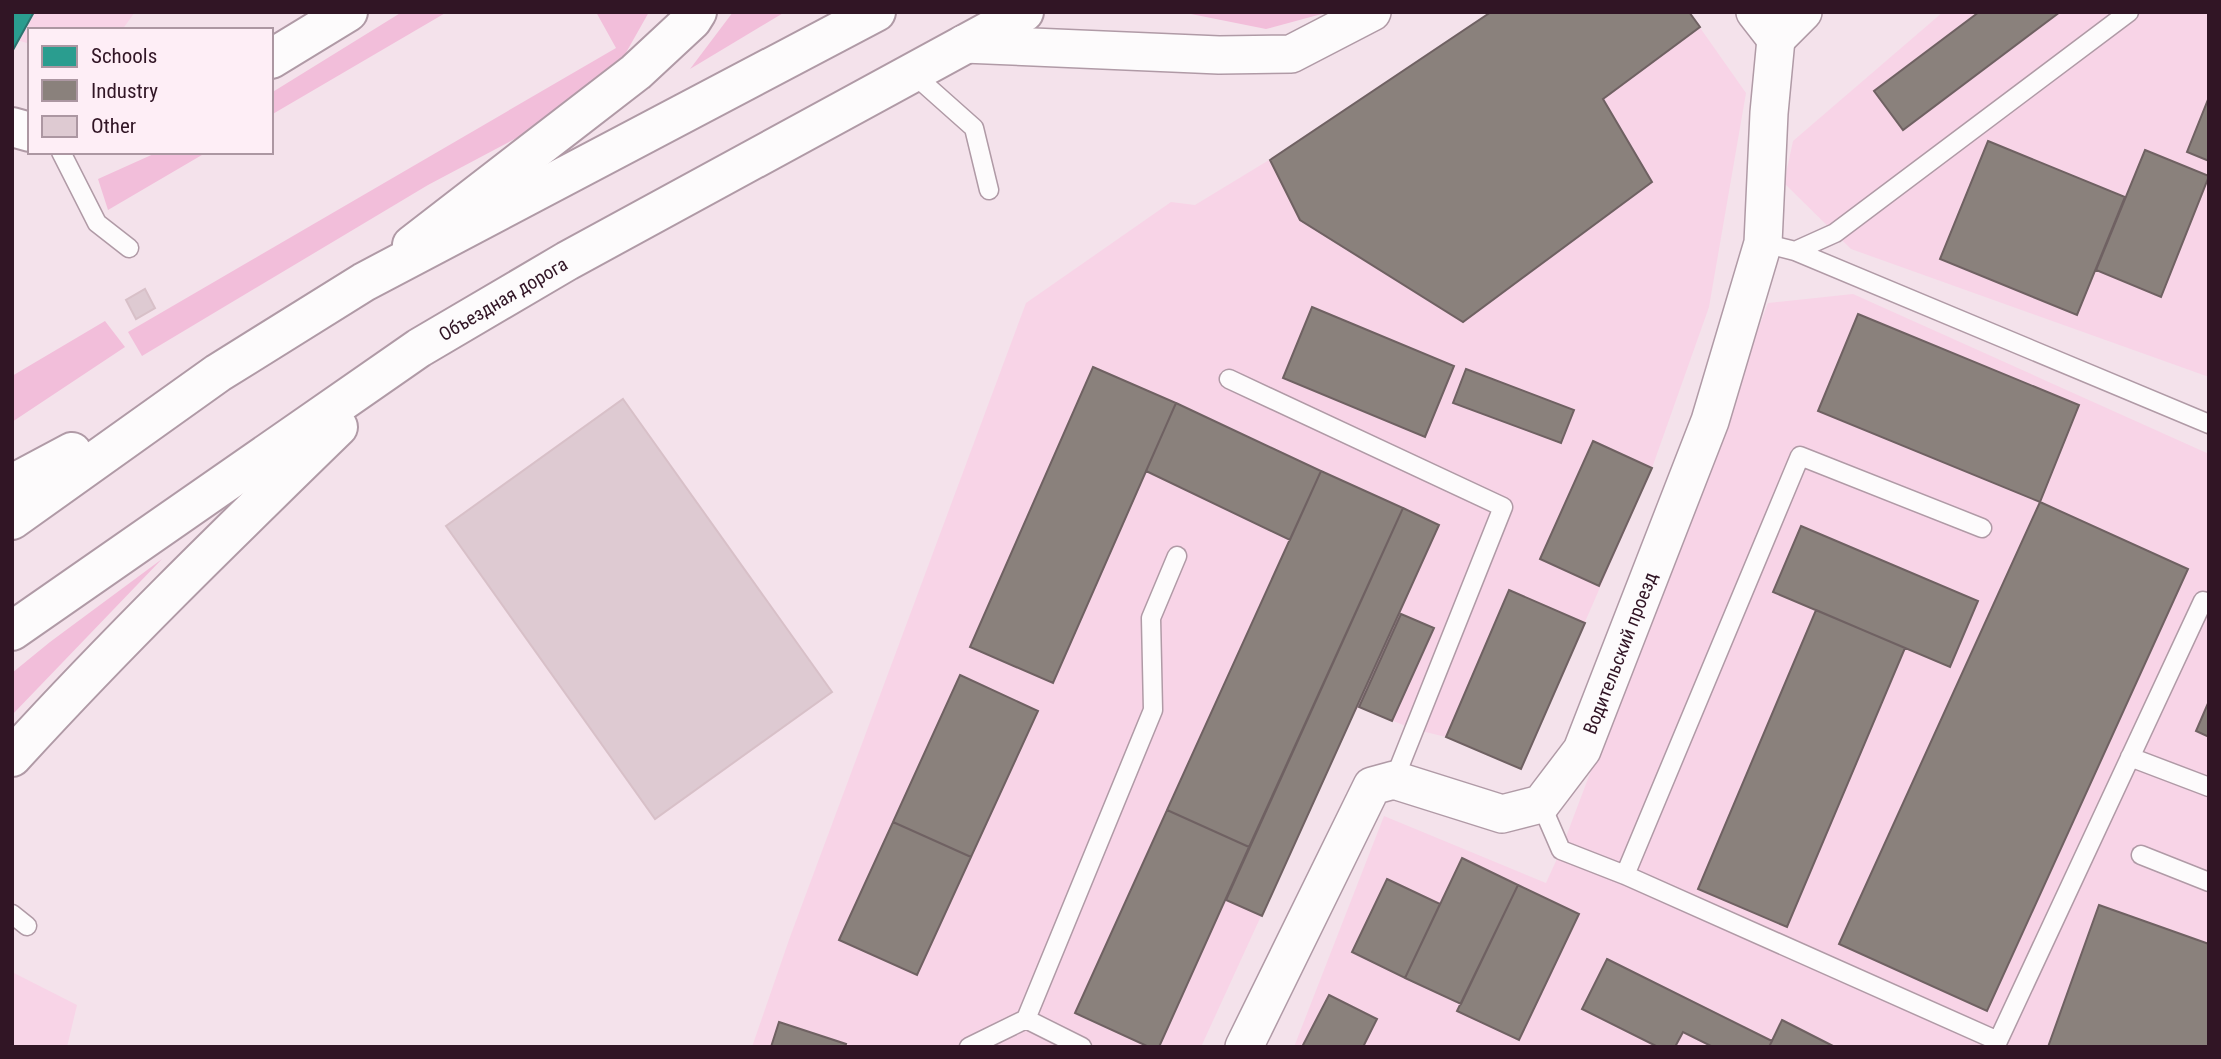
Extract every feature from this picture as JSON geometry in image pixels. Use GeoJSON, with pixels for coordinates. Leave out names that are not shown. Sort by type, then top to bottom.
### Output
{"type":"FeatureCollection","features":[{"type":"Feature","properties":{"kind":"main road"},"geometry":{"type":"LineString","coordinates":[[273,58],[348,12]]}},
{"type":"Feature","properties":{"kind":"main road"},"geometry":{"type":"LineString","coordinates":[[636,72],[668,12]]}},
{"type":"Feature","properties":{"kind":"main road"},"geometry":{"type":"LineString","coordinates":[[364,282],[636,72],[692,20],[697,12]]}},
{"type":"Feature","properties":{"kind":"main road"},"geometry":{"type":"LineString","coordinates":[[12,520],[218,373],[364,282],[876,12]]}},
{"type":"Feature","properties":{"kind":"main road","name":"Объездная дорога"},"geometry":{"type":"LineString","coordinates":[[12,631],[419,348],[567,261],[1024,12]]}},
{"type":"Feature","properties":{"kind":"main road"},"geometry":{"type":"LineString","coordinates":[[12,757],[210,552],[419,348]]}},
{"type":"Feature","properties":{"kind":"main road"},"geometry":{"type":"LineString","coordinates":[[12,484],[218,373]]}},
{"type":"Feature","properties":{"kind":"street"},"geometry":{"type":"LineString","coordinates":[[964,44],[1219,55],[1291,54],[1372,12]]}},
{"type":"Feature","properties":{"kind":"street"},"geometry":{"type":"LineString","coordinates":[[1766,25],[1803,12]]}},
{"type":"Feature","properties":{"kind":"street","name":"Водительский проезд"},"geometry":{"type":"LineString","coordinates":[[1541,804],[1582,750],[1779,247],[1769,113],[1766,25]]}},
{"type":"Feature","properties":{"kind":"street"},"geometry":{"type":"LineString","coordinates":[[1244,1047],[1372,786],[1394,780],[1502,814],[1541,804]]}},
{"type":"Feature","properties":{"kind":"lane"},"geometry":{"type":"LineString","coordinates":[[1779,247],[1835,233],[2129,12]]}},
{"type":"Feature","properties":{"kind":"lane"},"geometry":{"type":"LineString","coordinates":[[911,72],[974,128],[989,190]]}},
{"type":"Feature","properties":{"kind":"lane"},"geometry":{"type":"LineString","coordinates":[[62,154],[97,223],[128,248]]}},
{"type":"Feature","properties":{"kind":"lane"},"geometry":{"type":"LineString","coordinates":[[1779,247],[2209,424]]}},
{"type":"Feature","properties":{"kind":"lane"},"geometry":{"type":"LineString","coordinates":[[1229,379],[1503,507],[1394,780]]}},
{"type":"Feature","properties":{"kind":"lane"},"geometry":{"type":"LineString","coordinates":[[1625,875],[1800,456],[1982,528]]}},
{"type":"Feature","properties":{"kind":"lane"},"geometry":{"type":"LineString","coordinates":[[969,1047],[1026,1019],[1153,710],[1151,618],[1177,556]]}},
{"type":"Feature","properties":{"kind":"lane"},"geometry":{"type":"LineString","coordinates":[[1541,804],[1561,850],[1625,875],[1998,1041],[2203,601],[2209,603]]}},
{"type":"Feature","properties":{"kind":"lane"},"geometry":{"type":"LineString","coordinates":[[2130,757],[2209,786]]}},
{"type":"Feature","properties":{"kind":"lane"},"geometry":{"type":"LineString","coordinates":[[2141,855],[2209,881]]}},
{"type":"Feature","properties":{"kind":"lane"},"geometry":{"type":"LineString","coordinates":[[12,914],[27,926]]}},
{"type":"Feature","properties":{"kind":"lane"},"geometry":{"type":"LineString","coordinates":[[1026,1019],[1079,1046]]}},
{"type":"Feature","properties":{"kind":"shaded area"},"geometry":{"type":"Polygon","coordinates":[[[34,12],[135,12],[123,28],[28,28],[28,43],[17,40],[34,12]]]}},
{"type":"Feature","properties":{"kind":"shaded area"},"geometry":{"type":"Polygon","coordinates":[[[402,12],[447,12],[273,114],[273,92],[402,12]]]}},
{"type":"Feature","properties":{"kind":"shaded area"},"geometry":{"type":"Polygon","coordinates":[[[596,12],[649,12],[619,65],[541,125],[428,185],[142,356],[128,332],[616,48],[596,12]]]}},
{"type":"Feature","properties":{"kind":"shaded area"},"geometry":{"type":"Polygon","coordinates":[[[733,12],[785,12],[690,69],[733,12]]]}},
{"type":"Feature","properties":{"kind":"shaded area"},"geometry":{"type":"Polygon","coordinates":[[[1181,12],[1329,12],[1266,29],[1181,12]]]}},
{"type":"Feature","properties":{"kind":"shaded area"},"geometry":{"type":"Polygon","coordinates":[[[1491,12],[1689,12],[1746,93],[1709,307],[1652,468],[1521,769],[1446,737],[1413,729],[1359,707],[1201,1047],[752,1047],[790,937],[1026,303],[1171,202],[1195,205],[1269,160],[1491,12]]]}},
{"type":"Feature","properties":{"kind":"shaded area"},"geometry":{"type":"Polygon","coordinates":[[[1943,12],[2209,12],[2209,377],[1851,249],[1784,183],[1793,141],[1943,12]]]}},
{"type":"Feature","properties":{"kind":"shaded area"},"geometry":{"type":"Polygon","coordinates":[[[154,154],[204,154],[108,210],[98,179],[154,154]]]}},
{"type":"Feature","properties":{"kind":"shaded area"},"geometry":{"type":"Polygon","coordinates":[[[1853,294],[2209,454],[2209,1047],[1294,1047],[1384,816],[1546,883],[1561,850],[1768,303],[1853,294]]]}},
{"type":"Feature","properties":{"kind":"shaded area"},"geometry":{"type":"Polygon","coordinates":[[[105,321],[125,347],[12,422],[12,376],[105,321]]]}},
{"type":"Feature","properties":{"kind":"shaded area"},"geometry":{"type":"Polygon","coordinates":[[[162,559],[12,715],[12,673],[162,559]]]}},
{"type":"Feature","properties":{"kind":"shaded area"},"geometry":{"type":"Polygon","coordinates":[[[12,972],[77,1005],[67,1047],[12,1047],[12,972]]]}},
{"type":"Feature","properties":{"kind":"building: Schools"},"geometry":{"type":"Polygon","coordinates":[[[12,12],[34,12],[13,50],[12,50],[12,12]]]}},
{"type":"Feature","properties":{"kind":"building: Industry"},"geometry":{"type":"Polygon","coordinates":[[[1491,12],[1689,12],[1700,27],[1603,99],[1652,182],[1463,322],[1300,220],[1270,160],[1491,12]]]}},
{"type":"Feature","properties":{"kind":"building: Industry"},"geometry":{"type":"Polygon","coordinates":[[[1979,12],[2060,12],[1903,130],[1874,91],[1979,12]]]}},
{"type":"Feature","properties":{"kind":"building: Industry"},"geometry":{"type":"Polygon","coordinates":[[[2209,97],[2209,161],[2187,152],[2209,97]]]}},
{"type":"Feature","properties":{"kind":"building: Industry"},"geometry":{"type":"Polygon","coordinates":[[[1988,141],[2125,197],[2077,315],[1940,259],[1988,141]]]}},
{"type":"Feature","properties":{"kind":"building: Industry"},"geometry":{"type":"Polygon","coordinates":[[[2145,150],[2209,176],[2161,297],[2096,270],[2145,150]]]}},
{"type":"Feature","properties":{"kind":"building: Industry"},"geometry":{"type":"Polygon","coordinates":[[[1312,307],[1454,366],[1425,437],[1283,378],[1312,307]]]}},
{"type":"Feature","properties":{"kind":"building: Industry"},"geometry":{"type":"Polygon","coordinates":[[[1858,314],[2079,405],[2040,502],[1818,411],[1858,314]]]}},
{"type":"Feature","properties":{"kind":"building: Industry"},"geometry":{"type":"Polygon","coordinates":[[[1093,367],[1176,403],[1053,683],[970,647],[1093,367]]]}},
{"type":"Feature","properties":{"kind":"building: Industry"},"geometry":{"type":"Polygon","coordinates":[[[1466,369],[1574,410],[1561,443],[1453,403],[1466,369]]]}},
{"type":"Feature","properties":{"kind":"building: Industry"},"geometry":{"type":"Polygon","coordinates":[[[1176,403],[1321,471],[1290,540],[1146,471],[1176,403]]]}},
{"type":"Feature","properties":{"kind":"building: Industry"},"geometry":{"type":"Polygon","coordinates":[[[1593,441],[1652,468],[1599,586],[1540,559],[1593,441]]]}},
{"type":"Feature","properties":{"kind":"building: Industry"},"geometry":{"type":"Polygon","coordinates":[[[1321,471],[1403,508],[1249,847],[1167,810],[1321,471]]]}},
{"type":"Feature","properties":{"kind":"building: Industry"},"geometry":{"type":"Polygon","coordinates":[[[2040,502],[2188,569],[1987,1011],[1839,944],[2040,502]]]}},
{"type":"Feature","properties":{"kind":"building: Industry"},"geometry":{"type":"Polygon","coordinates":[[[1403,508],[1439,525],[1262,916],[1226,900],[1403,508]]]}},
{"type":"Feature","properties":{"kind":"building: Industry"},"geometry":{"type":"Polygon","coordinates":[[[1801,526],[1978,601],[1950,667],[1773,592],[1801,526]]]}},
{"type":"Feature","properties":{"kind":"building: Industry"},"geometry":{"type":"Polygon","coordinates":[[[1509,590],[1585,623],[1521,769],[1446,737],[1509,590]]]}},
{"type":"Feature","properties":{"kind":"building: Industry"},"geometry":{"type":"Polygon","coordinates":[[[1816,610],[1905,648],[1787,927],[1698,889],[1816,610]]]}},
{"type":"Feature","properties":{"kind":"building: Industry"},"geometry":{"type":"Polygon","coordinates":[[[1401,614],[1434,628],[1392,721],[1359,707],[1401,614]]]}},
{"type":"Feature","properties":{"kind":"building: Industry"},"geometry":{"type":"Polygon","coordinates":[[[960,675],[1038,711],[971,857],[893,822],[960,675]]]}},
{"type":"Feature","properties":{"kind":"building: Industry"},"geometry":{"type":"Polygon","coordinates":[[[2209,701],[2209,737],[2196,731],[2209,701]]]}},
{"type":"Feature","properties":{"kind":"building: Industry"},"geometry":{"type":"Polygon","coordinates":[[[1167,810],[1249,847],[1159,1047],[1149,1047],[1075,1013],[1167,810]]]}},
{"type":"Feature","properties":{"kind":"building: Industry"},"geometry":{"type":"Polygon","coordinates":[[[893,822],[971,857],[917,975],[839,940],[893,822]]]}},
{"type":"Feature","properties":{"kind":"building: Industry"},"geometry":{"type":"Polygon","coordinates":[[[1462,858],[1518,885],[1461,1004],[1405,978],[1462,858]]]}},
{"type":"Feature","properties":{"kind":"building: Industry"},"geometry":{"type":"Polygon","coordinates":[[[1387,879],[1440,904],[1405,978],[1352,952],[1387,879]]]}},
{"type":"Feature","properties":{"kind":"building: Industry"},"geometry":{"type":"Polygon","coordinates":[[[1518,885],[1579,914],[1519,1040],[1457,1011],[1518,885]]]}},
{"type":"Feature","properties":{"kind":"building: Industry"},"geometry":{"type":"Polygon","coordinates":[[[2099,905],[2209,944],[2209,1047],[2048,1047],[2099,905]]]}},
{"type":"Feature","properties":{"kind":"building: Industry"},"geometry":{"type":"Polygon","coordinates":[[[1607,959],[1772,1041],[1769,1047],[1713,1047],[1683,1032],[1675,1047],[1658,1047],[1582,1009],[1607,959]]]}},
{"type":"Feature","properties":{"kind":"building: Industry"},"geometry":{"type":"Polygon","coordinates":[[[1329,995],[1377,1019],[1363,1047],[1302,1047],[1329,995]]]}},
{"type":"Feature","properties":{"kind":"building: Industry"},"geometry":{"type":"Polygon","coordinates":[[[1782,1020],[1835,1047],[1769,1047],[1782,1020]]]}},
{"type":"Feature","properties":{"kind":"building: Industry"},"geometry":{"type":"Polygon","coordinates":[[[779,1022],[846,1044],[845,1047],[771,1047],[779,1022]]]}},
{"type":"Feature","properties":{"kind":"building: Other"},"geometry":{"type":"Polygon","coordinates":[[[145,289],[155,308],[136,319],[126,300],[145,289]]]}},
{"type":"Feature","properties":{"kind":"building: Other"},"geometry":{"type":"Polygon","coordinates":[[[623,399],[832,692],[655,819],[446,526],[623,399]]]}}]}
